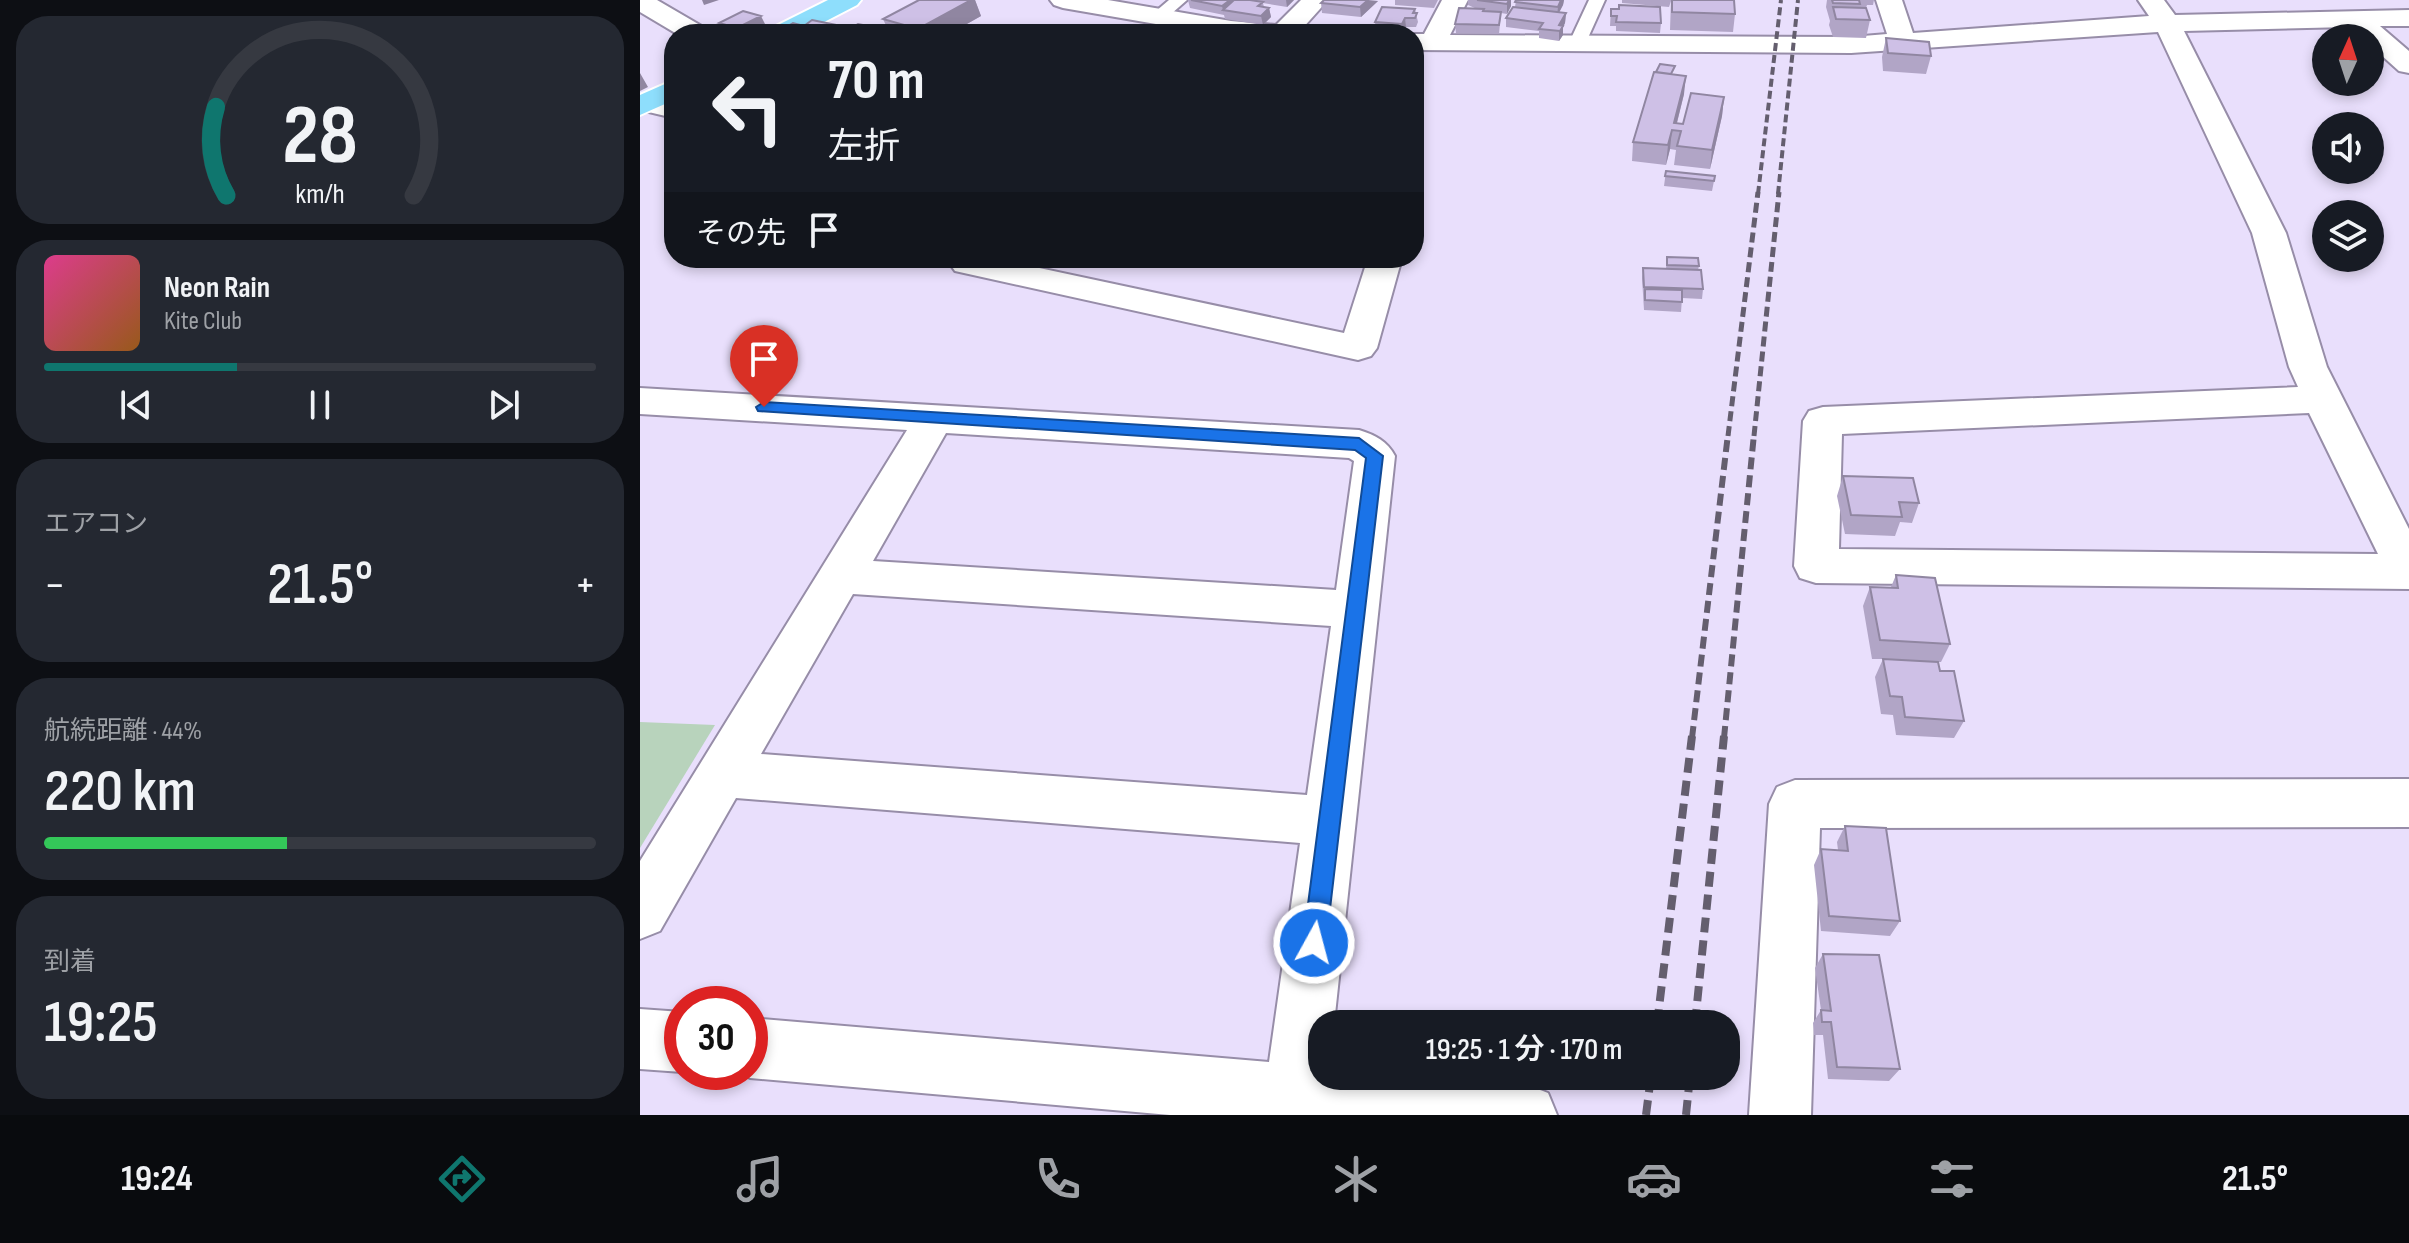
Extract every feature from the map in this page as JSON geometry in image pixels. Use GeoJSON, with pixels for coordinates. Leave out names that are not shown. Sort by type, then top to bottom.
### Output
{"type":"FeatureCollection","features":[{"type":"Feature","properties":{"kind":"main road"},"geometry":{"type":"LineString","coordinates":[[801,24],[848,0]]}},
{"type":"Feature","properties":{"kind":"main road"},"geometry":{"type":"LineString","coordinates":[[643,104],[664,94]]}},
{"type":"Feature","properties":{"kind":"street"},"geometry":{"type":"LineString","coordinates":[[1063,0],[1105,3],[1157,17],[1200,24]]}},
{"type":"Feature","properties":{"kind":"street"},"geometry":{"type":"LineString","coordinates":[[1292,24],[1315,0]]}},
{"type":"Feature","properties":{"kind":"street"},"geometry":{"type":"LineString","coordinates":[[1424,42],[1455,0]]}},
{"type":"Feature","properties":{"kind":"street"},"geometry":{"type":"LineString","coordinates":[[1889,0],[1902,41]]}},
{"type":"Feature","properties":{"kind":"street"},"geometry":{"type":"LineString","coordinates":[[640,1],[679,24]]}},
{"type":"Feature","properties":{"kind":"street"},"geometry":{"type":"LineString","coordinates":[[1424,42],[1777,46],[1902,41],[2159,12],[2358,21],[2409,18]]}},
{"type":"Feature","properties":{"kind":"street"},"geometry":{"type":"LineString","coordinates":[[2159,12],[2269,233],[2308,367],[2409,572],[1816,566],[1823,421],[2322,399]]}},
{"type":"Feature","properties":{"kind":"street"},"geometry":{"type":"LineString","coordinates":[[2358,21],[2409,65]]}},
{"type":"Feature","properties":{"kind":"street"},"geometry":{"type":"LineString","coordinates":[[643,104],[664,107]]}},
{"type":"Feature","properties":{"kind":"street"},"geometry":{"type":"LineString","coordinates":[[986,268],[1358,348],[1382,268]]}},
{"type":"Feature","properties":{"kind":"street"},"geometry":{"type":"LineString","coordinates":[[640,401],[1359,444],[1375,456],[1295,1095]]}},
{"type":"Feature","properties":{"kind":"street"},"geometry":{"type":"LineString","coordinates":[[640,912],[935,418]]}},
{"type":"Feature","properties":{"kind":"street"},"geometry":{"type":"LineString","coordinates":[[841,576],[1356,609]]}},
{"type":"Feature","properties":{"kind":"street"},"geometry":{"type":"LineString","coordinates":[[722,774],[1330,821]]}},
{"type":"Feature","properties":{"kind":"street"},"geometry":{"type":"LineString","coordinates":[[1780,1115],[1795,804],[2409,803]]}},
{"type":"Feature","properties":{"kind":"street"},"geometry":{"type":"LineString","coordinates":[[640,1039],[664,1041]]}},
{"type":"Feature","properties":{"kind":"street"},"geometry":{"type":"LineString","coordinates":[[768,1050],[1526,1115]]}},
{"type":"Feature","properties":{"kind":"lane"},"geometry":{"type":"LineString","coordinates":[[1157,17],[1179,0]]}},
{"type":"Feature","properties":{"kind":"lane"},"geometry":{"type":"LineString","coordinates":[[1577,45],[1597,0]]}},
{"type":"Feature","properties":{"kind":"green space"},"geometry":{"type":"Polygon","coordinates":[[[640,722],[715,725],[640,848],[640,722]]]}},
{"type":"Feature","properties":{"kind":"building"},"geometry":{"type":"Polygon","coordinates":[[[919,0],[971,0],[927,24],[900,24],[883,19],[919,0]]]}},
{"type":"Feature","properties":{"kind":"building"},"geometry":{"type":"Polygon","coordinates":[[[1191,0],[1230,0],[1222,6],[1191,0]]]}},
{"type":"Feature","properties":{"kind":"building"},"geometry":{"type":"Polygon","coordinates":[[[1234,0],[1263,2],[1258,6],[1269,8],[1261,16],[1223,10],[1234,0]]]}},
{"type":"Feature","properties":{"kind":"building"},"geometry":{"type":"Polygon","coordinates":[[[1324,0],[1368,0],[1360,7],[1321,3],[1324,0]]]}},
{"type":"Feature","properties":{"kind":"building"},"geometry":{"type":"Polygon","coordinates":[[[1477,0],[1509,0],[1507,4],[1477,0]]]}},
{"type":"Feature","properties":{"kind":"building"},"geometry":{"type":"Polygon","coordinates":[[[1516,0],[1561,0],[1558,7],[1516,0]]]}},
{"type":"Feature","properties":{"kind":"building"},"geometry":{"type":"Polygon","coordinates":[[[1672,0],[1734,0],[1735,14],[1672,12],[1672,0]]]}},
{"type":"Feature","properties":{"kind":"building"},"geometry":{"type":"Polygon","coordinates":[[[1832,0],[1859,0],[1860,4],[1833,3],[1832,0]]]}},
{"type":"Feature","properties":{"kind":"building"},"geometry":{"type":"Polygon","coordinates":[[[1619,5],[1660,7],[1661,23],[1616,22],[1617,16],[1611,16],[1611,9],[1619,9],[1619,5]]]}},
{"type":"Feature","properties":{"kind":"building"},"geometry":{"type":"Polygon","coordinates":[[[1382,7],[1415,9],[1413,13],[1417,13],[1415,18],[1405,18],[1402,24],[1375,22],[1382,7]]]}},
{"type":"Feature","properties":{"kind":"building"},"geometry":{"type":"Polygon","coordinates":[[[1513,7],[1566,13],[1559,25],[1563,26],[1560,31],[1539,29],[1543,23],[1506,18],[1513,7]]]}},
{"type":"Feature","properties":{"kind":"building"},"geometry":{"type":"Polygon","coordinates":[[[1833,7],[1866,8],[1870,20],[1836,19],[1833,7]]]}},
{"type":"Feature","properties":{"kind":"building"},"geometry":{"type":"Polygon","coordinates":[[[1459,8],[1501,12],[1499,25],[1455,24],[1459,8]]]}},
{"type":"Feature","properties":{"kind":"building"},"geometry":{"type":"Polygon","coordinates":[[[743,11],[761,16],[745,24],[719,23],[743,11]]]}},
{"type":"Feature","properties":{"kind":"building"},"geometry":{"type":"Polygon","coordinates":[[[812,20],[832,24],[807,24],[812,20]]]}},
{"type":"Feature","properties":{"kind":"building"},"geometry":{"type":"Polygon","coordinates":[[[1886,38],[1929,42],[1931,56],[1888,53],[1886,38]]]}},
{"type":"Feature","properties":{"kind":"building"},"geometry":{"type":"Polygon","coordinates":[[[1660,64],[1675,66],[1671,74],[1656,72],[1660,64]]]}},
{"type":"Feature","properties":{"kind":"building"},"geometry":{"type":"Polygon","coordinates":[[[1654,72],[1686,76],[1674,123],[1683,124],[1691,93],[1724,97],[1712,150],[1677,146],[1681,131],[1672,130],[1668,145],[1633,142],[1654,72]]]}},
{"type":"Feature","properties":{"kind":"building"},"geometry":{"type":"Polygon","coordinates":[[[1666,171],[1715,176],[1714,181],[1665,176],[1666,171]]]}},
{"type":"Feature","properties":{"kind":"building"},"geometry":{"type":"Polygon","coordinates":[[[1667,257],[1698,258],[1699,266],[1667,265],[1667,257]]]}},
{"type":"Feature","properties":{"kind":"building"},"geometry":{"type":"Polygon","coordinates":[[[1643,268],[1701,270],[1703,289],[1644,287],[1643,268]]]}},
{"type":"Feature","properties":{"kind":"building"},"geometry":{"type":"Polygon","coordinates":[[[1645,289],[1682,290],[1682,302],[1645,300],[1645,289]]]}},
{"type":"Feature","properties":{"kind":"building"},"geometry":{"type":"Polygon","coordinates":[[[1843,476],[1913,478],[1919,503],[1899,502],[1902,517],[1851,515],[1843,476]]]}},
{"type":"Feature","properties":{"kind":"building"},"geometry":{"type":"Polygon","coordinates":[[[1896,575],[1935,578],[1950,644],[1880,640],[1870,587],[1898,588],[1896,575]]]}},
{"type":"Feature","properties":{"kind":"building"},"geometry":{"type":"Polygon","coordinates":[[[1883,659],[1938,662],[1940,671],[1954,671],[1964,721],[1905,717],[1902,697],[1890,696],[1883,659]]]}},
{"type":"Feature","properties":{"kind":"building"},"geometry":{"type":"Polygon","coordinates":[[[1845,826],[1886,828],[1900,921],[1829,916],[1821,849],[1848,851],[1845,826]]]}},
{"type":"Feature","properties":{"kind":"building"},"geometry":{"type":"Polygon","coordinates":[[[1823,954],[1879,955],[1900,1069],[1837,1067],[1831,1022],[1822,1022],[1821,1010],[1831,1011],[1823,954]]]}},
{"type":"Feature","properties":{"kind":"railway"},"geometry":{"type":"LineString","coordinates":[[1758,194],[1781,0]]}},
{"type":"Feature","properties":{"kind":"railway"},"geometry":{"type":"LineString","coordinates":[[1778,194],[1798,0]]}},
{"type":"Feature","properties":{"kind":"railway"},"geometry":{"type":"LineString","coordinates":[[1728,436],[1758,192]]}},
{"type":"Feature","properties":{"kind":"railway"},"geometry":{"type":"LineString","coordinates":[[1754,436],[1779,192]]}},
{"type":"Feature","properties":{"kind":"railway"},"geometry":{"type":"LineString","coordinates":[[1692,738],[1728,434]]}},
{"type":"Feature","properties":{"kind":"railway"},"geometry":{"type":"LineString","coordinates":[[1724,738],[1754,434]]}},
{"type":"Feature","properties":{"kind":"railway"},"geometry":{"type":"LineString","coordinates":[[1659,1010],[1692,736]]}},
{"type":"Feature","properties":{"kind":"railway"},"geometry":{"type":"LineString","coordinates":[[1696,1010],[1724,736]]}},
{"type":"Feature","properties":{"kind":"railway"},"geometry":{"type":"LineString","coordinates":[[1646,1115],[1649,1090]]}},
{"type":"Feature","properties":{"kind":"railway"},"geometry":{"type":"LineString","coordinates":[[1686,1115],[1689,1090]]}},
{"type":"Feature","properties":{"kind":"route"},"geometry":{"type":"LineString","coordinates":[[764,407],[1359,444],[1375,456],[1314,943]]}}]}
